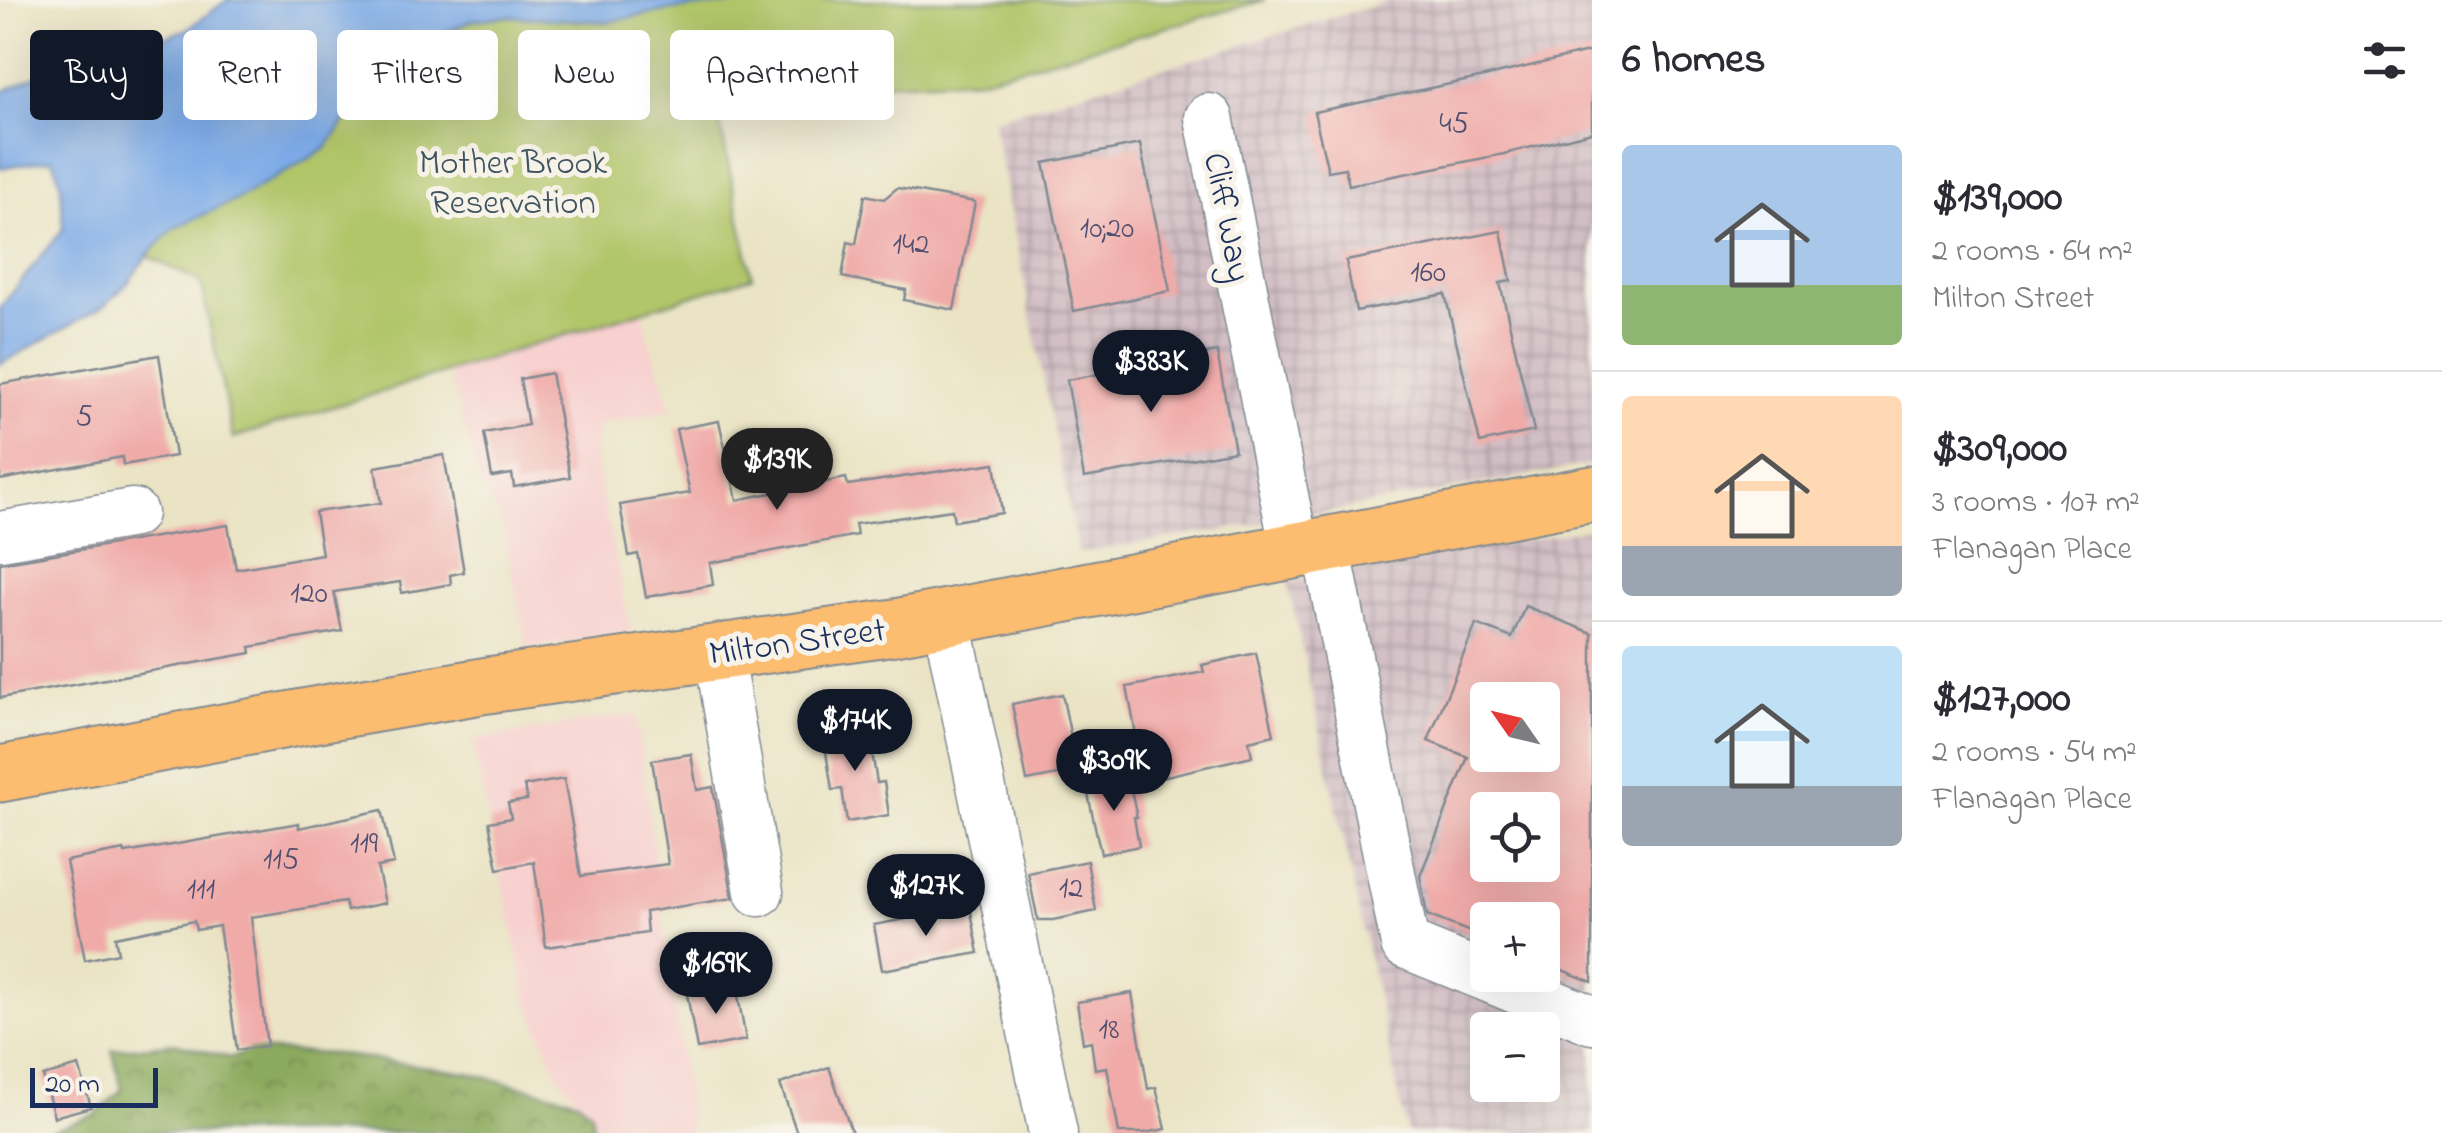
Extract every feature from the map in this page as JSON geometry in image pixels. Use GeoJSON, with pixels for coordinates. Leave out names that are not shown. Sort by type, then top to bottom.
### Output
{"type":"FeatureCollection","features":[{"type":"Feature","properties":{"kind":"main road","name":"Milton Street"},"geometry":{"type":"LineString","coordinates":[[0,774],[330,712],[718,650],[895,627],[1592,494]]}},
{"type":"Feature","properties":{"kind":"street","name":"Cliff Way"},"geometry":{"type":"LineString","coordinates":[[1209,118],[1405,944],[1592,1020]]}},
{"type":"Feature","properties":{"kind":"street"},"geometry":{"type":"LineString","coordinates":[[0,536],[133,513]]}},
{"type":"Feature","properties":{"kind":"street"},"geometry":{"type":"LineString","coordinates":[[946,616],[1053,1133]]}},
{"type":"Feature","properties":{"kind":"street"},"geometry":{"type":"LineString","coordinates":[[718,650],[759,892]]}},
{"type":"Feature","properties":{"kind":"shaded area"},"geometry":{"type":"Polygon","coordinates":[[[1393,0],[1592,0],[1592,464],[1078,553],[992,119],[1393,0]]]}},
{"type":"Feature","properties":{"kind":"shaded area"},"geometry":{"type":"Polygon","coordinates":[[[635,279],[672,410],[600,423],[593,452],[631,632],[527,648],[502,522],[478,478],[441,344],[635,279]]]}},
{"type":"Feature","properties":{"kind":"shaded area"},"geometry":{"type":"Polygon","coordinates":[[[1592,528],[1592,1133],[1407,1133],[1288,582],[1592,528]]]}},
{"type":"Feature","properties":{"kind":"shaded area"},"geometry":{"type":"Polygon","coordinates":[[[636,714],[691,1133],[604,1133],[558,1075],[529,1006],[472,740],[636,714]]]}},
{"type":"Feature","properties":{"kind":"green space","name":"Mother Brook Reservation"},"geometry":{"type":"Polygon","coordinates":[[[790,0],[1265,0],[980,79],[894,83],[894,30],[670,30],[670,120],[719,120],[752,277],[233,438],[201,282],[147,256],[174,228],[236,200],[325,149],[346,120],[498,120],[498,30],[451,30],[473,20],[506,16],[607,22],[668,10],[790,0]]]}},
{"type":"Feature","properties":{"kind":"green space"},"geometry":{"type":"Polygon","coordinates":[[[174,1043],[231,1058],[251,1050],[336,1054],[468,1073],[578,1100],[591,1112],[594,1132],[43,1133],[95,1115],[122,1089],[112,1050],[174,1043]]]}},
{"type":"Feature","properties":{"kind":"water"},"geometry":{"type":"Polygon","coordinates":[[[227,0],[790,0],[668,10],[607,22],[506,16],[473,20],[451,30],[337,30],[337,120],[346,120],[325,149],[236,200],[174,228],[104,306],[0,364],[0,308],[63,229],[61,185],[53,159],[0,168],[0,93],[30,79],[30,120],[163,120],[163,38],[183,31],[183,120],[317,120],[317,30],[188,29],[227,0]]]}},
{"type":"Feature","properties":{"kind":"building"},"geometry":{"type":"Polygon","coordinates":[[[1592,51],[1592,132],[1349,185],[1345,168],[1328,171],[1314,112],[1592,51]]]}},
{"type":"Feature","properties":{"kind":"building"},"geometry":{"type":"Polygon","coordinates":[[[1140,144],[1170,291],[1074,311],[1044,163],[1140,144]]]}},
{"type":"Feature","properties":{"kind":"building"},"geometry":{"type":"Polygon","coordinates":[[[897,188],[975,202],[954,310],[904,300],[906,290],[842,277],[848,242],[856,244],[865,195],[884,199],[897,188]]]}},
{"type":"Feature","properties":{"kind":"building"},"geometry":{"type":"Polygon","coordinates":[[[1501,231],[1511,281],[1500,283],[1534,431],[1480,443],[1445,294],[1356,311],[1346,261],[1501,231]]]}},
{"type":"Feature","properties":{"kind":"building"},"geometry":{"type":"Polygon","coordinates":[[[1217,352],[1235,451],[1084,478],[1067,380],[1217,352]]]}},
{"type":"Feature","properties":{"kind":"building"},"geometry":{"type":"Polygon","coordinates":[[[159,355],[175,456],[123,465],[122,457],[0,480],[0,384],[159,355]]]}},
{"type":"Feature","properties":{"kind":"building"},"geometry":{"type":"Polygon","coordinates":[[[551,373],[570,477],[514,487],[512,474],[492,477],[484,433],[528,425],[520,379],[551,373]]]}},
{"type":"Feature","properties":{"kind":"building"},"geometry":{"type":"Polygon","coordinates":[[[719,421],[737,500],[846,478],[848,485],[995,463],[1002,513],[954,521],[952,510],[855,524],[857,535],[710,563],[713,585],[646,597],[638,554],[629,556],[620,505],[690,493],[676,429],[719,421]]]}},
{"type":"Feature","properties":{"kind":"building"},"geometry":{"type":"Polygon","coordinates":[[[444,455],[464,572],[450,575],[451,584],[402,593],[400,582],[334,592],[342,631],[250,647],[251,653],[0,698],[0,563],[228,525],[236,569],[322,554],[315,512],[381,503],[375,467],[444,455]]]}},
{"type":"Feature","properties":{"kind":"building"},"geometry":{"type":"Polygon","coordinates":[[[1525,606],[1592,633],[1592,982],[1560,969],[1560,902],[1470,902],[1470,932],[1427,915],[1420,876],[1468,757],[1428,741],[1476,624],[1512,638],[1525,606]]]}},
{"type":"Feature","properties":{"kind":"building"},"geometry":{"type":"Polygon","coordinates":[[[1256,653],[1274,735],[1249,741],[1252,756],[1145,781],[1127,687],[1204,672],[1202,665],[1256,653]]]}},
{"type":"Feature","properties":{"kind":"building"},"geometry":{"type":"Polygon","coordinates":[[[1062,694],[1078,771],[1027,781],[1012,704],[1062,694]]]}},
{"type":"Feature","properties":{"kind":"building"},"geometry":{"type":"Polygon","coordinates":[[[868,727],[877,783],[884,782],[889,815],[847,822],[842,789],[832,790],[823,733],[868,727]]]}},
{"type":"Feature","properties":{"kind":"building"},"geometry":{"type":"Polygon","coordinates":[[[691,754],[697,790],[713,787],[733,898],[645,912],[647,933],[546,947],[534,862],[498,869],[489,822],[511,818],[508,803],[527,800],[524,786],[564,779],[581,876],[668,864],[652,760],[691,754]]]}},
{"type":"Feature","properties":{"kind":"building"},"geometry":{"type":"Polygon","coordinates":[[[1128,776],[1139,846],[1101,854],[1086,785],[1128,776]]]}},
{"type":"Feature","properties":{"kind":"building"},"geometry":{"type":"Polygon","coordinates":[[[382,810],[394,864],[377,867],[385,903],[347,911],[345,902],[251,917],[267,1046],[237,1050],[219,926],[196,930],[194,921],[115,937],[118,953],[85,960],[66,861],[299,823],[299,828],[382,810]]]}},
{"type":"Feature","properties":{"kind":"building"},"geometry":{"type":"Polygon","coordinates":[[[1087,861],[1096,911],[1038,920],[1028,873],[1087,861]]]}},
{"type":"Feature","properties":{"kind":"building"},"geometry":{"type":"Polygon","coordinates":[[[970,907],[979,953],[882,970],[874,925],[970,907]]]}},
{"type":"Feature","properties":{"kind":"building"},"geometry":{"type":"Polygon","coordinates":[[[736,985],[746,1040],[697,1049],[687,994],[736,985]]]}},
{"type":"Feature","properties":{"kind":"building"},"geometry":{"type":"Polygon","coordinates":[[[1132,993],[1148,1089],[1156,1087],[1166,1129],[1119,1133],[1107,1067],[1095,1069],[1091,1041],[1083,1043],[1077,1002],[1132,993]]]}},
{"type":"Feature","properties":{"kind":"building"},"geometry":{"type":"Polygon","coordinates":[[[79,1066],[91,1107],[54,1117],[43,1076],[79,1066]]]}},
{"type":"Feature","properties":{"kind":"building"},"geometry":{"type":"Polygon","coordinates":[[[829,1067],[852,1133],[797,1133],[780,1084],[829,1067]]]}}]}
